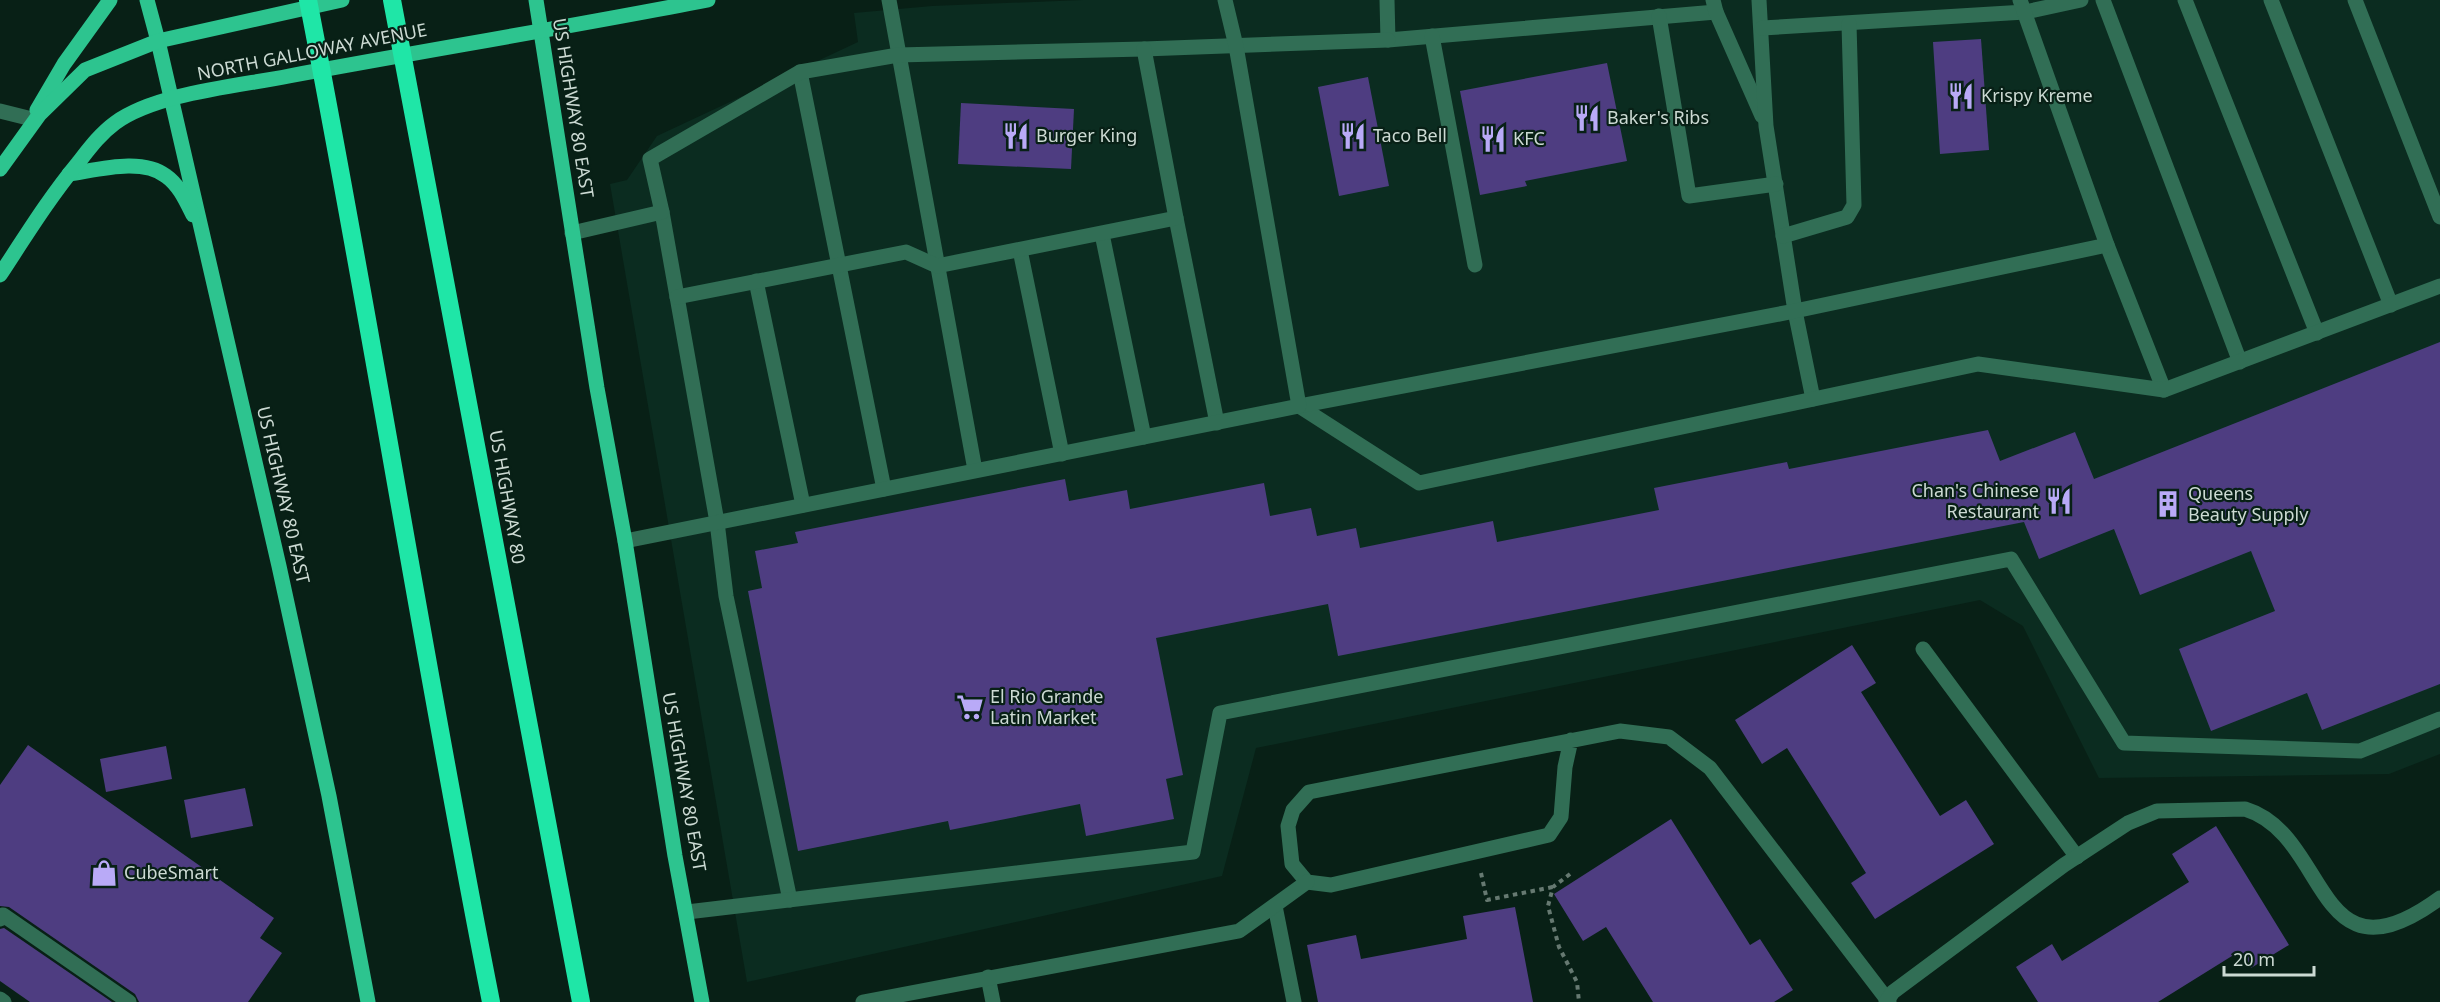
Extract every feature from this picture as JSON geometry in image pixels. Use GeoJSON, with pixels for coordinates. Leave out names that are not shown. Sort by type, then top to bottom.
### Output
{"type":"FeatureCollection","features":[{"type":"Feature","properties":{"kind":"highway"},"geometry":{"type":"LineString","coordinates":[[308,0],[491,1002]]}},
{"type":"Feature","properties":{"kind":"highway","name":"US HIGHWAY 80"},"geometry":{"type":"LineString","coordinates":[[392,0],[581,1002]]}},
{"type":"Feature","properties":{"kind":"main road"},"geometry":{"type":"LineString","coordinates":[[16,147],[64,64],[110,0]]}},
{"type":"Feature","properties":{"kind":"main road","name":"US HIGHWAY 80 EAST"},"geometry":{"type":"LineString","coordinates":[[147,0],[202,231],[327,785],[368,1002]]}},
{"type":"Feature","properties":{"kind":"main road"},"geometry":{"type":"LineString","coordinates":[[0,169],[39,115],[85,70],[158,41],[342,0]]}},
{"type":"Feature","properties":{"kind":"main road","name":"US HIGHWAY 80 EAST"},"geometry":{"type":"LineString","coordinates":[[536,0],[543,32],[549,84],[597,388],[625,541],[675,856],[702,1002]]}},
{"type":"Feature","properties":{"kind":"main road","name":"NORTH GALLOWAY AVENUE"},"geometry":{"type":"LineString","coordinates":[[0,275],[69,174],[94,143],[115,123],[140,110],[171,99],[459,44],[543,32],[708,0]]}},
{"type":"Feature","properties":{"kind":"main road"},"geometry":{"type":"LineString","coordinates":[[69,174],[141,166],[165,174],[176,185],[202,231]]}},
{"type":"Feature","properties":{"kind":"lane"},"geometry":{"type":"LineString","coordinates":[[889,0],[975,470]]}},
{"type":"Feature","properties":{"kind":"lane"},"geometry":{"type":"LineString","coordinates":[[1225,0],[1236,46],[1299,406],[1419,483],[1978,364],[2164,390],[2440,286]]}},
{"type":"Feature","properties":{"kind":"lane"},"geometry":{"type":"LineString","coordinates":[[1387,0],[1388,40]]}},
{"type":"Feature","properties":{"kind":"lane"},"geometry":{"type":"LineString","coordinates":[[1759,0],[1766,126],[1795,311],[1813,399]]}},
{"type":"Feature","properties":{"kind":"lane"},"geometry":{"type":"LineString","coordinates":[[1762,28],[1849,24],[2081,0]]}},
{"type":"Feature","properties":{"kind":"lane"},"geometry":{"type":"LineString","coordinates":[[2103,0],[2240,362]]}},
{"type":"Feature","properties":{"kind":"lane"},"geometry":{"type":"LineString","coordinates":[[2186,0],[2317,333]]}},
{"type":"Feature","properties":{"kind":"lane"},"geometry":{"type":"LineString","coordinates":[[2271,0],[2391,305]]}},
{"type":"Feature","properties":{"kind":"lane"},"geometry":{"type":"LineString","coordinates":[[2355,0],[2440,217]]}},
{"type":"Feature","properties":{"kind":"lane"},"geometry":{"type":"LineString","coordinates":[[790,900],[726,596],[717,522],[662,212],[650,159],[800,72],[898,55],[1388,40],[1659,16],[1714,6],[1766,126]]}},
{"type":"Feature","properties":{"kind":"lane"},"geometry":{"type":"LineString","coordinates":[[2022,6],[2107,245],[2164,390]]}},
{"type":"Feature","properties":{"kind":"lane"},"geometry":{"type":"LineString","coordinates":[[1659,16],[1689,196],[1776,184]]}},
{"type":"Feature","properties":{"kind":"lane"},"geometry":{"type":"LineString","coordinates":[[1783,236],[1847,216],[1854,205],[1849,24]]}},
{"type":"Feature","properties":{"kind":"lane"},"geometry":{"type":"LineString","coordinates":[[1432,36],[1475,265]]}},
{"type":"Feature","properties":{"kind":"lane"},"geometry":{"type":"LineString","coordinates":[[1144,49],[1217,423]]}},
{"type":"Feature","properties":{"kind":"lane"},"geometry":{"type":"LineString","coordinates":[[800,72],[884,489]]}},
{"type":"Feature","properties":{"kind":"lane"},"geometry":{"type":"LineString","coordinates":[[0,111],[32,119]]}},
{"type":"Feature","properties":{"kind":"lane"},"geometry":{"type":"LineString","coordinates":[[572,233],[662,212]]}},
{"type":"Feature","properties":{"kind":"lane"},"geometry":{"type":"LineString","coordinates":[[676,297],[906,252],[937,266],[1176,218]]}},
{"type":"Feature","properties":{"kind":"lane"},"geometry":{"type":"LineString","coordinates":[[1102,234],[1144,437]]}},
{"type":"Feature","properties":{"kind":"lane"},"geometry":{"type":"LineString","coordinates":[[625,541],[1299,406],[1795,311],[2107,245]]}},
{"type":"Feature","properties":{"kind":"lane"},"geometry":{"type":"LineString","coordinates":[[1020,249],[1062,454]]}},
{"type":"Feature","properties":{"kind":"lane"},"geometry":{"type":"LineString","coordinates":[[756,281],[803,505]]}},
{"type":"Feature","properties":{"kind":"lane"},"geometry":{"type":"LineString","coordinates":[[687,912],[1193,852],[1220,713],[2012,559],[2124,743],[2360,751],[2440,719]]}},
{"type":"Feature","properties":{"kind":"lane"},"geometry":{"type":"LineString","coordinates":[[1923,649],[2077,857]]}},
{"type":"Feature","properties":{"kind":"lane"},"geometry":{"type":"LineString","coordinates":[[1571,740],[1565,767],[1561,817],[1549,835],[1331,885],[1307,882],[1292,864],[1288,826],[1293,810],[1309,792],[1620,730],[1669,737],[1710,768],[1887,1002],[1893,992],[2077,857],[2128,823],[2157,811],[2245,809],[2259,813],[2279,830],[2339,913],[2360,928],[2380,927],[2416,915],[2440,898]]}},
{"type":"Feature","properties":{"kind":"lane"},"geometry":{"type":"LineString","coordinates":[[863,1002],[1239,931],[1307,882]]}},
{"type":"Feature","properties":{"kind":"lane"},"geometry":{"type":"LineString","coordinates":[[1275,906],[1294,1002]]}},
{"type":"Feature","properties":{"kind":"lane"},"geometry":{"type":"LineString","coordinates":[[0,920],[3,915],[129,1002]]}},
{"type":"Feature","properties":{"kind":"lane"},"geometry":{"type":"LineString","coordinates":[[988,977],[993,1002]]}},
{"type":"Feature","properties":{"kind":"lane"},"geometry":{"type":"LineString","coordinates":[[0,999],[4,1002]]}},
{"type":"Feature","properties":{"kind":"path"},"geometry":{"type":"LineString","coordinates":[[1476,852],[1487,900],[1553,887],[1570,874]]}},
{"type":"Feature","properties":{"kind":"path"},"geometry":{"type":"LineString","coordinates":[[1553,887],[1548,906],[1552,926],[1559,947],[1577,982],[1579,1002]]}},
{"type":"Feature","properties":{"kind":"shaded area"},"geometry":{"type":"Polygon","coordinates":[[[1083,0],[2440,0],[2440,754],[2389,774],[2099,778],[2023,626],[1980,600],[1256,748],[1222,876],[747,982],[610,184],[627,180],[657,136],[858,42],[854,13],[932,6],[1083,0]]]}},
{"type":"Feature","properties":{"kind":"building","name":"Krispy Kreme"},"geometry":{"type":"Polygon","coordinates":[[[1981,39],[1989,150],[1940,154],[1933,42],[1981,39]]]}},
{"type":"Feature","properties":{"kind":"building"},"geometry":{"type":"Polygon","coordinates":[[[1607,63],[1627,161],[1525,181],[1527,186],[1480,195],[1460,91],[1607,63]]]}},
{"type":"Feature","properties":{"kind":"building","name":"Taco Bell"},"geometry":{"type":"Polygon","coordinates":[[[1368,77],[1389,186],[1339,196],[1318,87],[1368,77]]]}},
{"type":"Feature","properties":{"kind":"building","name":"Burger King"},"geometry":{"type":"Polygon","coordinates":[[[961,103],[1074,109],[1071,169],[958,164],[961,103]]]}},
{"type":"Feature","properties":{"kind":"building"},"geometry":{"type":"Polygon","coordinates":[[[2440,342],[2440,684],[2322,730],[2307,693],[2211,731],[2179,649],[2275,611],[2251,551],[2140,595],[2114,529],[2039,559],[2024,522],[1338,656],[1328,604],[1156,638],[1183,775],[1166,779],[1174,819],[1086,836],[1080,804],[950,830],[948,821],[798,851],[748,591],[762,588],[755,551],[798,543],[795,532],[1065,479],[1069,501],[1127,490],[1130,509],[1264,483],[1270,516],[1311,508],[1317,536],[1356,528],[1360,548],[1493,521],[1497,542],[1659,510],[1654,488],[1787,462],[1789,469],[1988,430],[2000,461],[2075,432],[2094,479],[2440,342]]]}},
{"type":"Feature","properties":{"kind":"building"},"geometry":{"type":"Polygon","coordinates":[[[1852,645],[1876,683],[1861,692],[1940,816],[1966,800],[1994,844],[1875,919],[1851,883],[1866,873],[1787,748],[1762,764],[1735,720],[1852,645]]]}},
{"type":"Feature","properties":{"kind":"building","name":"CubeSmart"},"geometry":{"type":"Polygon","coordinates":[[[28,745],[274,918],[260,938],[282,953],[248,1002],[139,1002],[135,994],[9,907],[0,906],[0,785],[28,745]]]}},
{"type":"Feature","properties":{"kind":"building"},"geometry":{"type":"Polygon","coordinates":[[[166,746],[172,779],[106,792],[100,759],[166,746]]]}},
{"type":"Feature","properties":{"kind":"building"},"geometry":{"type":"Polygon","coordinates":[[[245,788],[253,826],[191,838],[184,800],[245,788]]]}},
{"type":"Feature","properties":{"kind":"building"},"geometry":{"type":"Polygon","coordinates":[[[1671,819],[1750,945],[1760,939],[1793,990],[1774,1002],[1653,1002],[1606,927],[1583,941],[1554,894],[1671,819]]]}},
{"type":"Feature","properties":{"kind":"building"},"geometry":{"type":"Polygon","coordinates":[[[2216,826],[2289,945],[2251,968],[2240,951],[2158,1002],[2038,1002],[2016,967],[2052,944],[2062,961],[2189,882],[2172,854],[2216,826]]]}},
{"type":"Feature","properties":{"kind":"building"},"geometry":{"type":"Polygon","coordinates":[[[1515,907],[1533,1002],[1318,1002],[1307,945],[1356,935],[1361,959],[1467,939],[1463,916],[1515,907]]]}},
{"type":"Feature","properties":{"kind":"building"},"geometry":{"type":"Polygon","coordinates":[[[4,928],[112,1002],[30,1002],[0,981],[0,929],[4,928]]]}},
{"type":"Feature","properties":{"kind":"place","name":"Krispy Kreme"},"geometry":{"type":"Point","coordinates":[1961,96]}},
{"type":"Feature","properties":{"kind":"place","name":"Baker's Ribs"},"geometry":{"type":"Point","coordinates":[1587,118]}},
{"type":"Feature","properties":{"kind":"place","name":"Burger King"},"geometry":{"type":"Point","coordinates":[1016,136]}},
{"type":"Feature","properties":{"kind":"place","name":"Taco Bell"},"geometry":{"type":"Point","coordinates":[1353,136]}},
{"type":"Feature","properties":{"kind":"place","name":"KFC"},"geometry":{"type":"Point","coordinates":[1493,139]}},
{"type":"Feature","properties":{"kind":"place","name":"Chan's Chinese Restaurant"},"geometry":{"type":"Point","coordinates":[2059,501]}},
{"type":"Feature","properties":{"kind":"place","name":"Queens Beauty Supply"},"geometry":{"type":"Point","coordinates":[2168,504]}},
{"type":"Feature","properties":{"kind":"place","name":"El Rio Grande Latin Market"},"geometry":{"type":"Point","coordinates":[970,707]}},
{"type":"Feature","properties":{"kind":"place","name":"CubeSmart"},"geometry":{"type":"Point","coordinates":[104,873]}}]}
